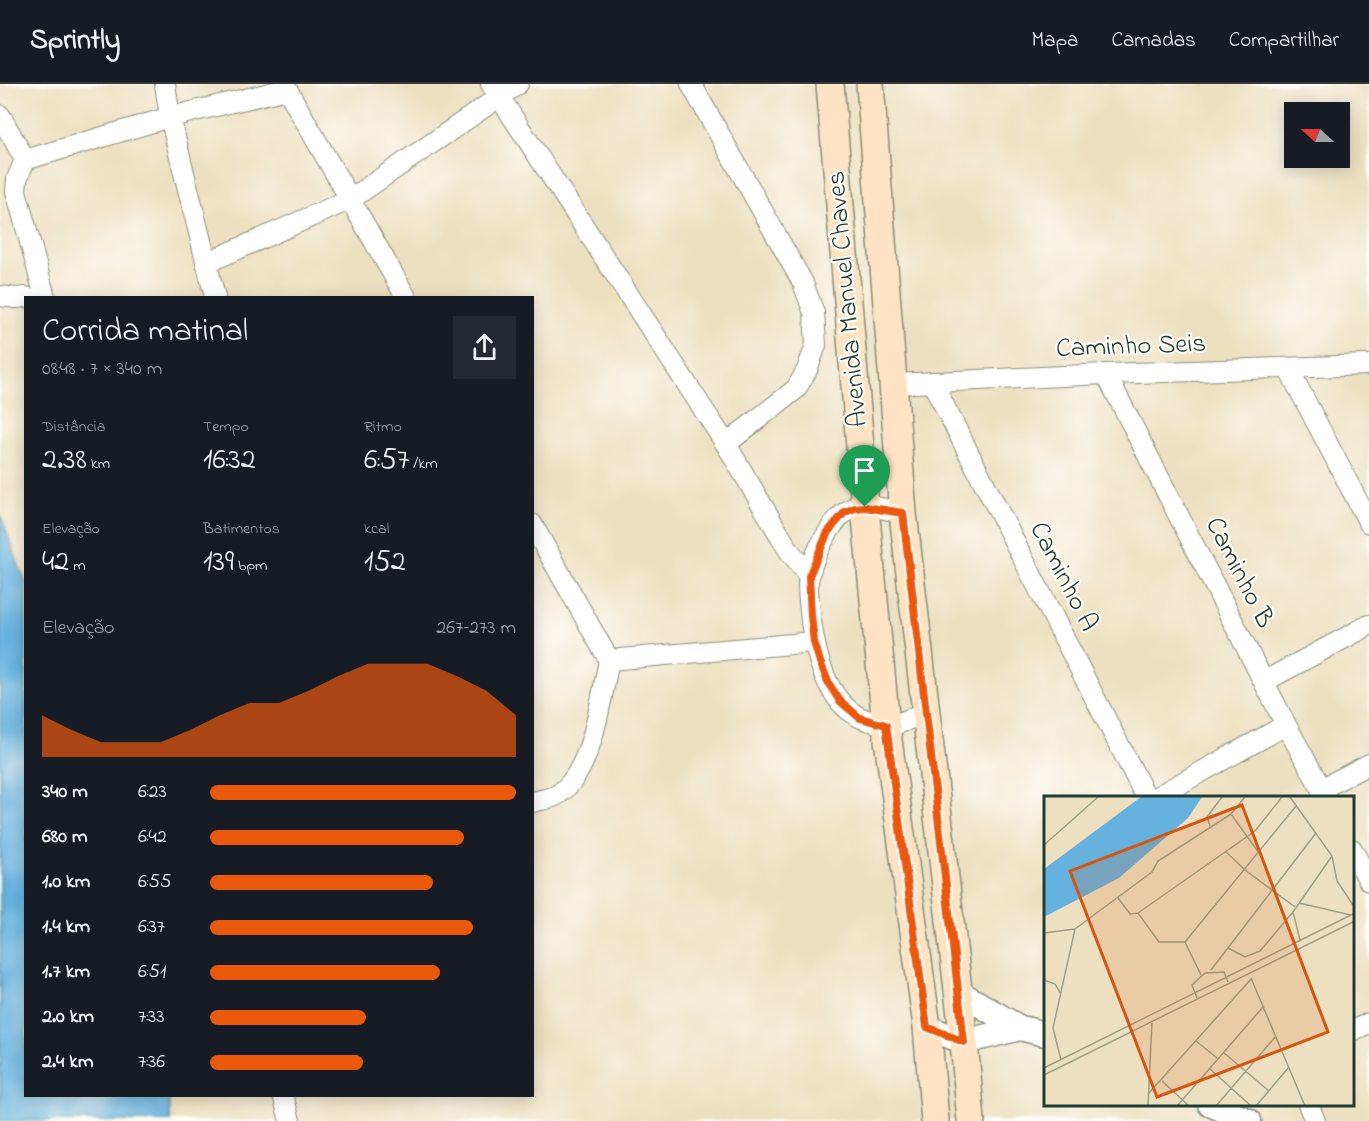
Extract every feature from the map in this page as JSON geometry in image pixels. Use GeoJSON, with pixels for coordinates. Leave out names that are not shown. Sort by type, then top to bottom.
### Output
{"type":"FeatureCollection","features":[{"type":"Feature","properties":{"kind":"main road","name":"Avenida Manuel Chaves"},"geometry":{"type":"LineString","coordinates":[[830,84],[865,507],[886,725],[927,1027],[935,1121]]}},
{"type":"Feature","properties":{"kind":"main road","name":"Avenida Manuel Chaves"},"geometry":{"type":"LineString","coordinates":[[870,84],[903,513],[964,1042],[971,1121]]}},
{"type":"Feature","properties":{"kind":"street"},"geometry":{"type":"LineString","coordinates":[[165,84],[170,117],[215,296]]}},
{"type":"Feature","properties":{"kind":"street"},"geometry":{"type":"LineString","coordinates":[[206,263],[351,199],[494,90],[518,84]]}},
{"type":"Feature","properties":{"kind":"street"},"geometry":{"type":"LineString","coordinates":[[691,84],[803,282],[814,313],[816,345],[807,370],[796,388],[726,444]]}},
{"type":"Feature","properties":{"kind":"street"},"geometry":{"type":"LineString","coordinates":[[35,296],[16,191],[17,178],[25,160],[285,86],[404,296]]}},
{"type":"Feature","properties":{"kind":"street"},"geometry":{"type":"LineString","coordinates":[[494,90],[726,444],[788,549],[809,576]]}},
{"type":"Feature","properties":{"kind":"street"},"geometry":{"type":"LineString","coordinates":[[0,115],[25,160]]}},
{"type":"Feature","properties":{"kind":"street"},"geometry":{"type":"LineString","coordinates":[[0,296],[24,297]]}},
{"type":"Feature","properties":{"kind":"street","name":"Caminho Seis"},"geometry":{"type":"LineString","coordinates":[[894,384],[1369,365]]}},
{"type":"Feature","properties":{"kind":"street"},"geometry":{"type":"LineString","coordinates":[[1288,368],[1369,523]]}},
{"type":"Feature","properties":{"kind":"street","name":"Caminho B"},"geometry":{"type":"LineString","coordinates":[[1106,374],[1323,793]]}},
{"type":"Feature","properties":{"kind":"street","name":"Caminho A"},"geometry":{"type":"LineString","coordinates":[[932,382],[1145,796]]}},
{"type":"Feature","properties":{"kind":"street"},"geometry":{"type":"LineString","coordinates":[[903,513],[865,507],[855,508],[845,512],[828,532],[809,576],[814,642],[829,684],[840,701],[860,718],[886,725],[906,721],[926,711]]}},
{"type":"Feature","properties":{"kind":"street"},"geometry":{"type":"LineString","coordinates":[[534,528],[609,660],[587,756],[573,779],[556,795],[534,801]]}},
{"type":"Feature","properties":{"kind":"street"},"geometry":{"type":"LineString","coordinates":[[1265,681],[1369,625]]}},
{"type":"Feature","properties":{"kind":"street"},"geometry":{"type":"LineString","coordinates":[[609,660],[814,642]]}},
{"type":"Feature","properties":{"kind":"street"},"geometry":{"type":"LineString","coordinates":[[1158,796],[1286,725]]}},
{"type":"Feature","properties":{"kind":"street"},"geometry":{"type":"LineString","coordinates":[[1323,793],[1369,765]]}},
{"type":"Feature","properties":{"kind":"street"},"geometry":{"type":"LineString","coordinates":[[1354,851],[1369,881]]}},
{"type":"Feature","properties":{"kind":"street"},"geometry":{"type":"LineString","coordinates":[[958,992],[1020,1028],[1044,1034]]}},
{"type":"Feature","properties":{"kind":"street"},"geometry":{"type":"LineString","coordinates":[[1354,1030],[1369,1023]]}},
{"type":"Feature","properties":{"kind":"street"},"geometry":{"type":"LineString","coordinates":[[927,1027],[964,1042],[1020,1028]]}},
{"type":"Feature","properties":{"kind":"street"},"geometry":{"type":"LineString","coordinates":[[284,1097],[290,1121]]}},
{"type":"Feature","properties":{"kind":"street"},"geometry":{"type":"LineString","coordinates":[[1215,1106],[1249,1121]]}},
{"type":"Feature","properties":{"kind":"street"},"geometry":{"type":"LineString","coordinates":[[1309,1106],[1315,1121]]}},
{"type":"Feature","properties":{"kind":"water"},"geometry":{"type":"Polygon","coordinates":[[[0,514],[24,579],[24,1097],[168,1097],[171,1121],[0,1121],[0,514]]]}},
{"type":"Feature","properties":{"kind":"route"},"geometry":{"type":"LineString","coordinates":[[865,507],[903,513],[964,1042],[927,1027],[886,725],[860,718],[840,701],[829,684],[814,642],[809,576],[828,532],[845,512],[865,507]]}}]}
